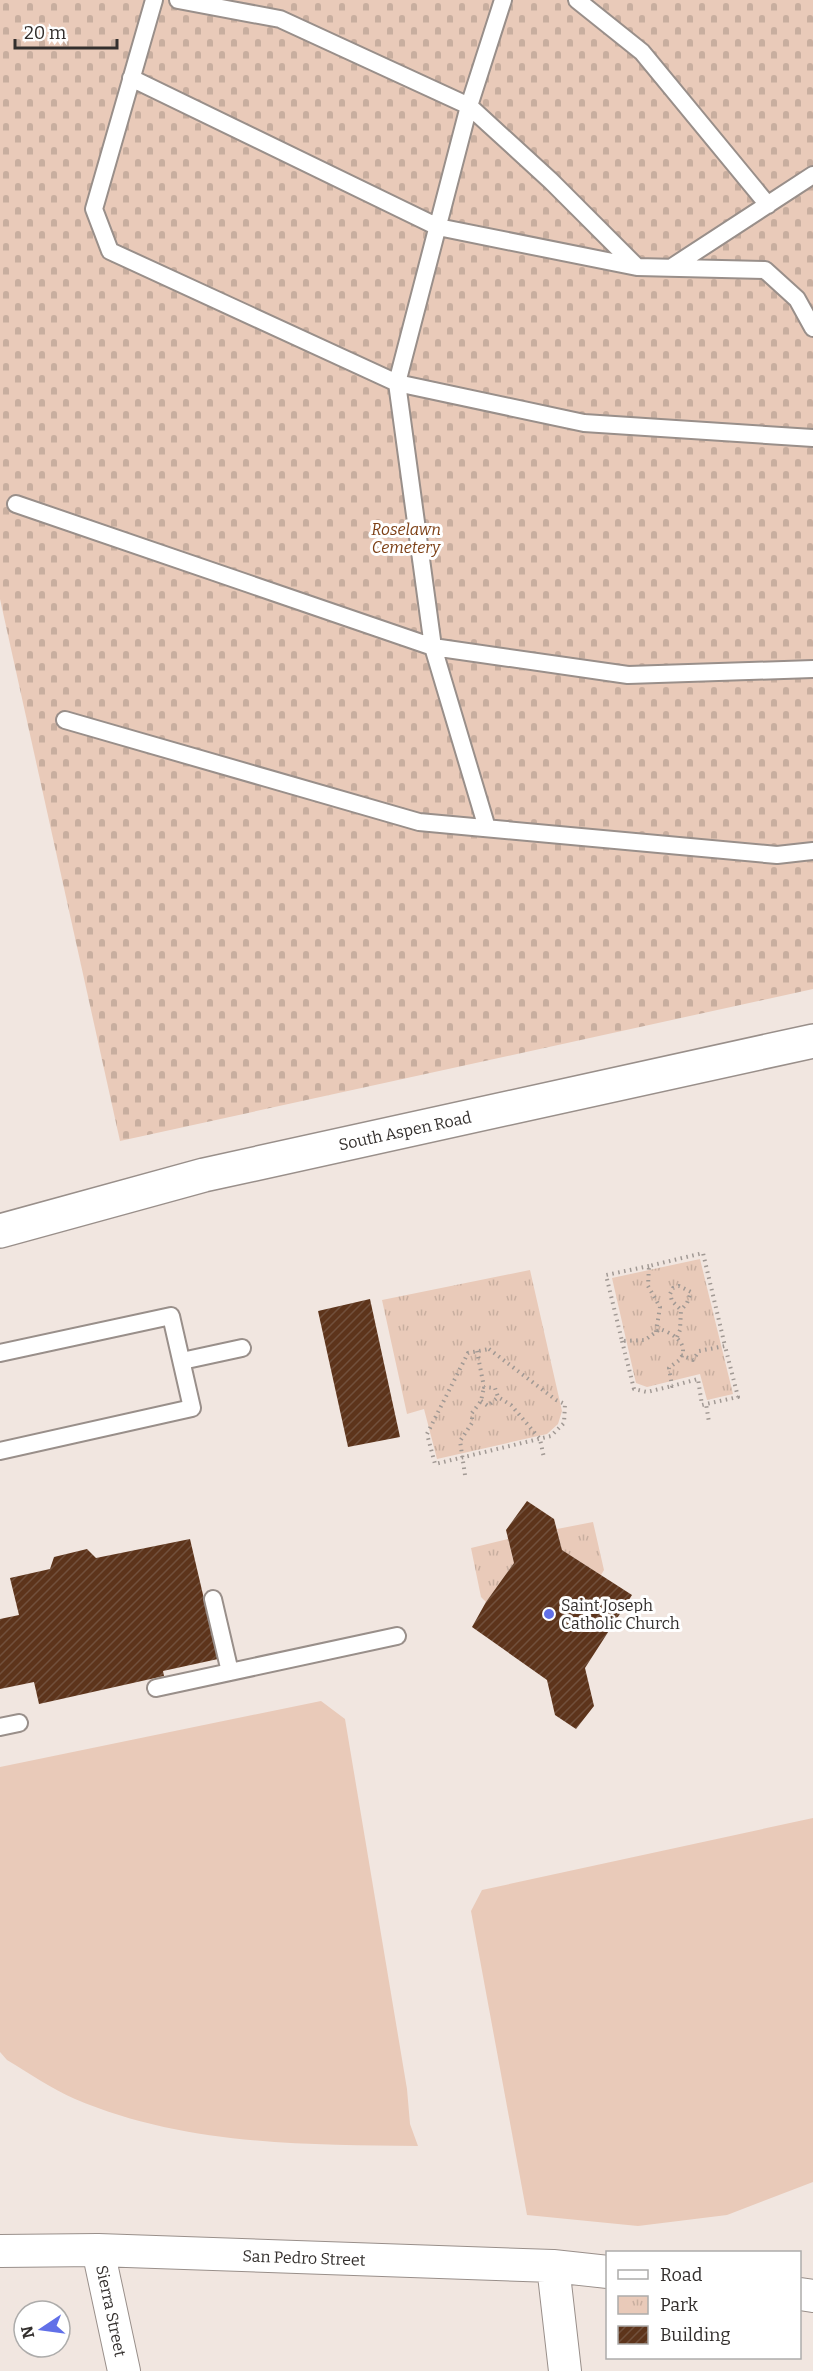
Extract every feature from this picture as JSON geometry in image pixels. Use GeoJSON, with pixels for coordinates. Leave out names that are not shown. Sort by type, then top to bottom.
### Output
{"type":"FeatureCollection","features":[{"type":"Feature","properties":{"kind":"street","name":"South Aspen Road"},"geometry":{"type":"LineString","coordinates":[[0,1231],[204,1175],[813,1041]]}},
{"type":"Feature","properties":{"kind":"street","name":"San Pedro Street"},"geometry":{"type":"LineString","coordinates":[[0,2251],[98,2250],[553,2266],[606,2272]]}},
{"type":"Feature","properties":{"kind":"street","name":"Sierra Street"},"geometry":{"type":"LineString","coordinates":[[98,2250],[124,2371]]}},
{"type":"Feature","properties":{"kind":"street"},"geometry":{"type":"LineString","coordinates":[[553,2266],[565,2371]]}},
{"type":"Feature","properties":{"kind":"lane"},"geometry":{"type":"LineString","coordinates":[[154,0],[94,209],[110,251],[397,383],[584,423],[813,438]]}},
{"type":"Feature","properties":{"kind":"lane"},"geometry":{"type":"LineString","coordinates":[[178,0],[280,19],[469,106],[551,181],[637,267]]}},
{"type":"Feature","properties":{"kind":"lane"},"geometry":{"type":"LineString","coordinates":[[487,828],[433,647],[397,383],[469,106],[503,0]]}},
{"type":"Feature","properties":{"kind":"lane"},"geometry":{"type":"LineString","coordinates":[[577,0],[642,52],[768,205]]}},
{"type":"Feature","properties":{"kind":"lane"},"geometry":{"type":"LineString","coordinates":[[131,78],[438,227],[637,267],[765,270],[797,299],[813,328]]}},
{"type":"Feature","properties":{"kind":"lane"},"geometry":{"type":"LineString","coordinates":[[672,267],[813,175]]}},
{"type":"Feature","properties":{"kind":"lane"},"geometry":{"type":"LineString","coordinates":[[16,504],[433,647],[628,675],[813,669]]}},
{"type":"Feature","properties":{"kind":"lane"},"geometry":{"type":"LineString","coordinates":[[65,720],[419,822],[777,855],[813,850]]}},
{"type":"Feature","properties":{"kind":"lane"},"geometry":{"type":"LineString","coordinates":[[0,1353],[171,1316],[192,1408],[0,1451]]}},
{"type":"Feature","properties":{"kind":"lane"},"geometry":{"type":"LineString","coordinates":[[182,1361],[242,1348]]}},
{"type":"Feature","properties":{"kind":"lane"},"geometry":{"type":"LineString","coordinates":[[213,1599],[230,1672]]}},
{"type":"Feature","properties":{"kind":"lane"},"geometry":{"type":"LineString","coordinates":[[156,1688],[397,1636]]}},
{"type":"Feature","properties":{"kind":"lane"},"geometry":{"type":"LineString","coordinates":[[0,1727],[19,1723]]}},
{"type":"Feature","properties":{"kind":"path"},"geometry":{"type":"LineString","coordinates":[[703,1253],[738,1397],[702,1405],[698,1379],[647,1392],[634,1389],[622,1341],[606,1275],[703,1253]]}},
{"type":"Feature","properties":{"kind":"path"},"geometry":{"type":"LineString","coordinates":[[649,1266],[648,1287],[660,1307],[656,1332]]}},
{"type":"Feature","properties":{"kind":"path"},"geometry":{"type":"LineString","coordinates":[[677,1337],[680,1330],[681,1310],[687,1303],[691,1292],[679,1286],[673,1288],[670,1294],[672,1301],[681,1310]]}},
{"type":"Feature","properties":{"kind":"path"},"geometry":{"type":"LineString","coordinates":[[622,1341],[645,1340],[660,1329],[677,1337],[682,1348],[681,1358],[669,1368],[672,1386]]}},
{"type":"Feature","properties":{"kind":"path"},"geometry":{"type":"LineString","coordinates":[[681,1355],[693,1360],[699,1351],[725,1346]]}},
{"type":"Feature","properties":{"kind":"path"},"geometry":{"type":"LineString","coordinates":[[489,1349],[556,1400],[565,1404],[564,1423],[551,1436],[435,1464],[427,1434],[468,1353],[477,1351],[489,1349]]}},
{"type":"Feature","properties":{"kind":"path"},"geometry":{"type":"LineString","coordinates":[[465,1475],[460,1441],[472,1423],[472,1413],[480,1401],[484,1387],[477,1351]]}},
{"type":"Feature","properties":{"kind":"path"},"geometry":{"type":"LineString","coordinates":[[484,1387],[495,1388],[498,1396],[511,1405],[540,1439],[544,1458]]}},
{"type":"Feature","properties":{"kind":"path"},"geometry":{"type":"LineString","coordinates":[[480,1401],[488,1406],[498,1396]]}},
{"type":"Feature","properties":{"kind":"path"},"geometry":{"type":"LineString","coordinates":[[706,1404],[709,1422]]}},
{"type":"Feature","properties":{"kind":"green space","name":"Roselawn Cemetery"},"geometry":{"type":"Polygon","coordinates":[[[0,0],[813,0],[813,989],[120,1141],[0,599],[0,0]]]}},
{"type":"Feature","properties":{"kind":"green space"},"geometry":{"type":"Polygon","coordinates":[[[700,1259],[733,1394],[707,1400],[700,1374],[647,1387],[636,1383],[612,1278],[700,1259]]]}},
{"type":"Feature","properties":{"kind":"green space"},"geometry":{"type":"Polygon","coordinates":[[[530,1270],[562,1411],[558,1424],[547,1434],[437,1459],[424,1409],[407,1414],[382,1300],[530,1270]]]}},
{"type":"Feature","properties":{"kind":"green space"},"geometry":{"type":"Polygon","coordinates":[[[593,1522],[604,1570],[601,1575],[562,1550],[557,1529],[593,1522]]]}},
{"type":"Feature","properties":{"kind":"green space"},"geometry":{"type":"Polygon","coordinates":[[[508,1539],[514,1563],[486,1602],[481,1597],[471,1548],[508,1539]]]}},
{"type":"Feature","properties":{"kind":"green space"},"geometry":{"type":"Polygon","coordinates":[[[321,1701],[345,1719],[407,2089],[410,2124],[418,2146],[287,2143],[201,2134],[158,2126],[75,2099],[7,2060],[0,2052],[0,1767],[321,1701]]]}},
{"type":"Feature","properties":{"kind":"green space"},"geometry":{"type":"Polygon","coordinates":[[[813,1818],[813,2182],[727,2215],[638,2226],[527,2215],[471,1911],[482,1890],[813,1818]]]}},
{"type":"Feature","properties":{"kind":"building"},"geometry":{"type":"Polygon","coordinates":[[[370,1299],[400,1437],[348,1447],[318,1311],[370,1299]]]}},
{"type":"Feature","properties":{"kind":"building","name":"Saint Joseph Catholic Church"},"geometry":{"type":"Polygon","coordinates":[[[527,1501],[554,1519],[562,1550],[632,1595],[585,1668],[594,1706],[576,1729],[555,1715],[547,1680],[472,1627],[486,1602],[514,1563],[506,1530],[527,1501]]]}},
{"type":"Feature","properties":{"kind":"building"},"geometry":{"type":"Polygon","coordinates":[[[190,1539],[218,1659],[163,1671],[164,1676],[39,1704],[34,1682],[0,1689],[0,1619],[19,1615],[10,1578],[50,1569],[54,1557],[87,1549],[96,1558],[190,1539]]]}},
{"type":"Feature","properties":{"kind":"place","name":"Saint Joseph Catholic Church"},"geometry":{"type":"Point","coordinates":[549,1614]}}]}
